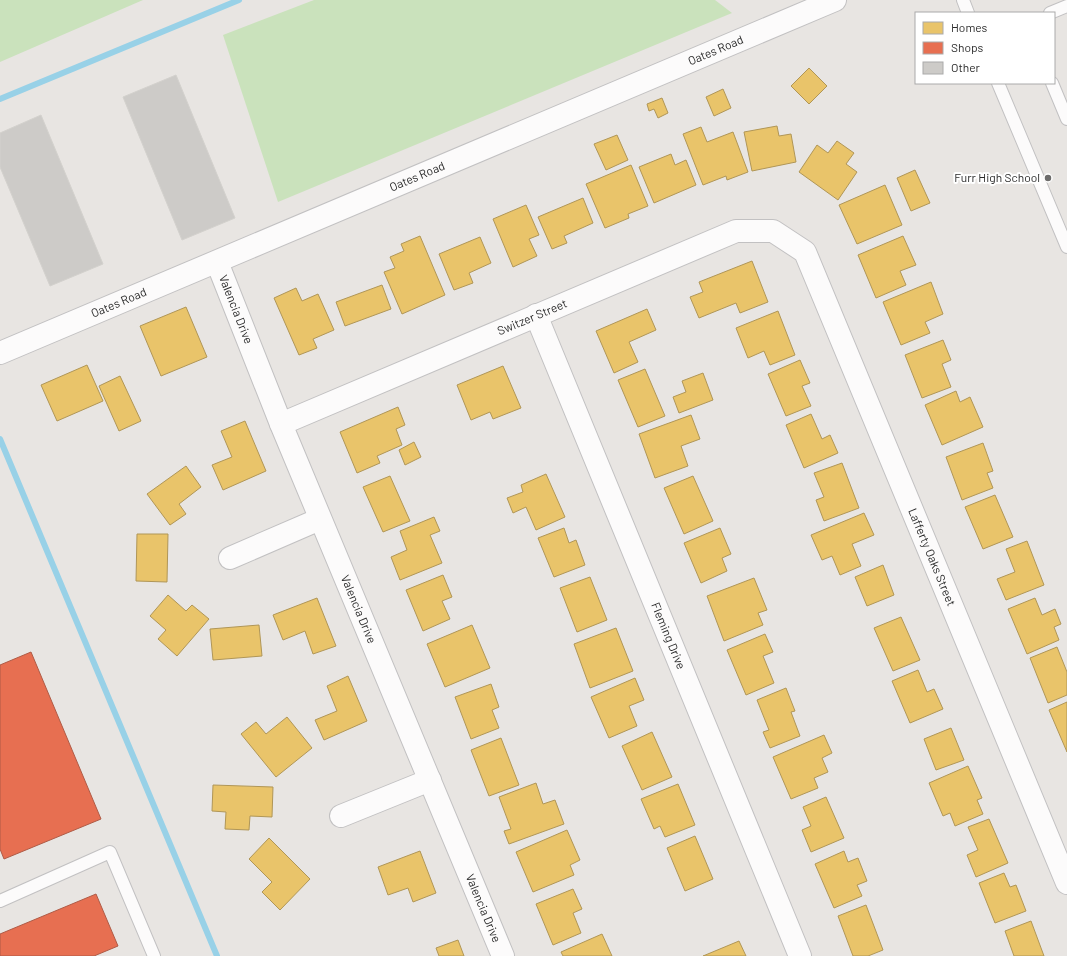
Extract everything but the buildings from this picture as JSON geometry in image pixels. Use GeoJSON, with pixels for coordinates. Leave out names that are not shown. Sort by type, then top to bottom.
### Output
{"type":"FeatureCollection","features":[{"type":"Feature","properties":{"kind":"street","name":"Oates Road"},"geometry":{"type":"LineString","coordinates":[[2,352],[835,0]]}},
{"type":"Feature","properties":{"kind":"street","name":"Switzer Street"},"geometry":{"type":"LineString","coordinates":[[281,424],[736,231],[773,231],[786,239]]}},
{"type":"Feature","properties":{"kind":"street","name":"Lafferty Oaks Street"},"geometry":{"type":"LineString","coordinates":[[786,239],[805,252],[1067,883]]}},
{"type":"Feature","properties":{"kind":"street","name":"Valencia Drive"},"geometry":{"type":"LineString","coordinates":[[217,262],[320,519],[503,956]]}},
{"type":"Feature","properties":{"kind":"street","name":"Fleming Drive"},"geometry":{"type":"LineString","coordinates":[[536,315],[800,956]]}},
{"type":"Feature","properties":{"kind":"street"},"geometry":{"type":"LineString","coordinates":[[230,558],[320,519]]}},
{"type":"Feature","properties":{"kind":"street"},"geometry":{"type":"LineString","coordinates":[[341,816],[430,780]]}},
{"type":"Feature","properties":{"kind":"lane"},"geometry":{"type":"LineString","coordinates":[[963,0],[968,12]]}},
{"type":"Feature","properties":{"kind":"lane"},"geometry":{"type":"LineString","coordinates":[[1052,12],[1067,6]]}},
{"type":"Feature","properties":{"kind":"lane"},"geometry":{"type":"LineString","coordinates":[[998,84],[1067,247]]}},
{"type":"Feature","properties":{"kind":"lane"},"geometry":{"type":"LineString","coordinates":[[1052,84],[1067,119]]}},
{"type":"Feature","properties":{"kind":"lane"},"geometry":{"type":"LineString","coordinates":[[0,900],[110,852],[154,956]]}},
{"type":"Feature","properties":{"kind":"green space"},"geometry":{"type":"Polygon","coordinates":[[[0,0],[143,0],[0,62],[0,0]]]}},
{"type":"Feature","properties":{"kind":"green space"},"geometry":{"type":"Polygon","coordinates":[[[314,0],[715,0],[732,13],[278,202],[223,35],[314,0]]]}},
{"type":"Feature","properties":{"kind":"waterway"},"geometry":{"type":"LineString","coordinates":[[0,99],[239,0]]}},
{"type":"Feature","properties":{"kind":"waterway"},"geometry":{"type":"LineString","coordinates":[[0,439],[217,956]]}},
{"type":"Feature","properties":{"kind":"place","name":"Furr High School"},"geometry":{"type":"Point","coordinates":[1048,178]}}]}
